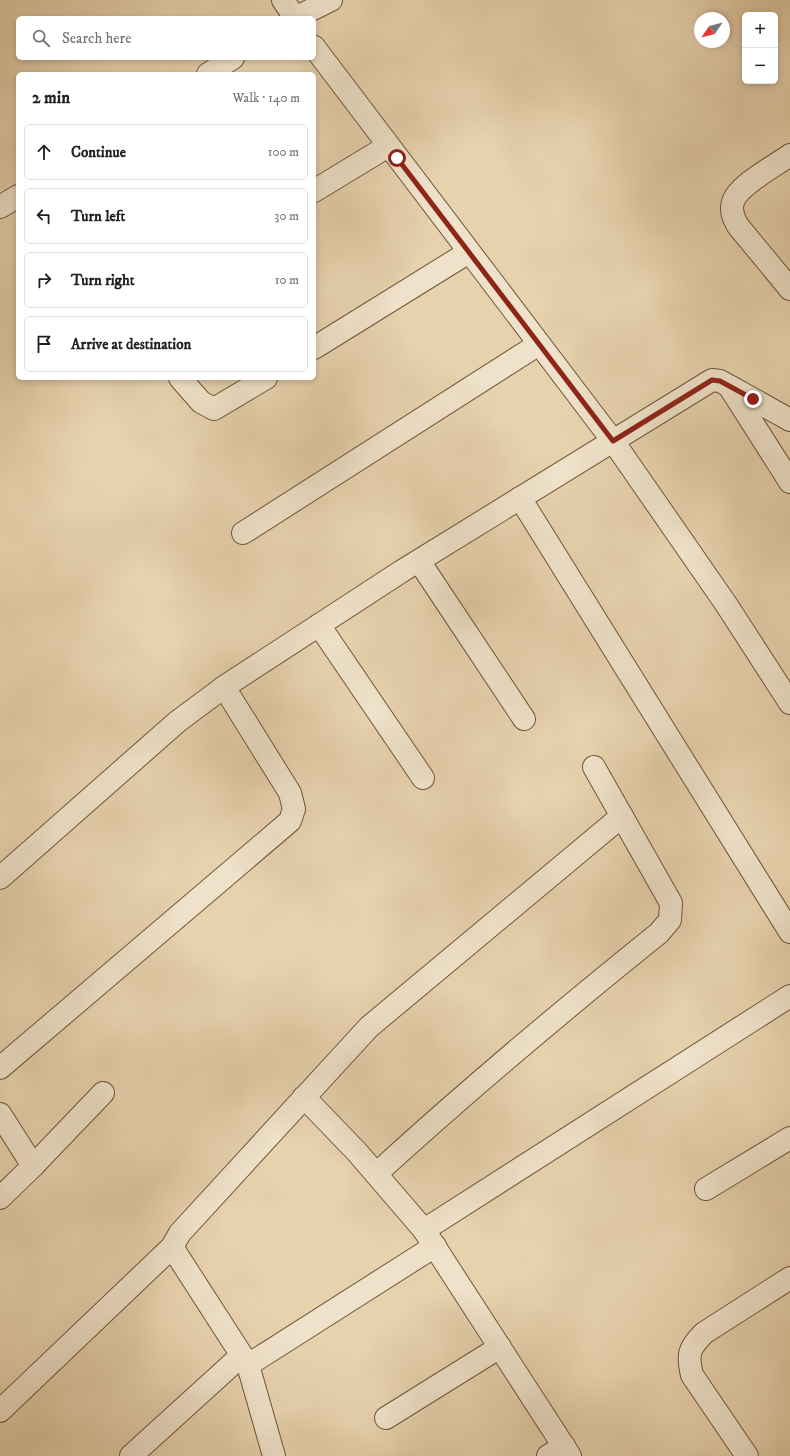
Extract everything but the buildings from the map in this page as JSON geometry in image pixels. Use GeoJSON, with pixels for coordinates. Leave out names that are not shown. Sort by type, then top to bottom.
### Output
{"type":"FeatureCollection","features":[{"type":"Feature","properties":{"kind":"street"},"geometry":{"type":"LineString","coordinates":[[283,0],[294,16]]}},
{"type":"Feature","properties":{"kind":"street"},"geometry":{"type":"LineString","coordinates":[[299,16],[331,0]]}},
{"type":"Feature","properties":{"kind":"street"},"geometry":{"type":"LineString","coordinates":[[316,50],[613,441],[726,604],[790,703]]}},
{"type":"Feature","properties":{"kind":"street"},"geometry":{"type":"LineString","coordinates":[[211,72],[230,60]]}},
{"type":"Feature","properties":{"kind":"street"},"geometry":{"type":"LineString","coordinates":[[316,190],[388,146]]}},
{"type":"Feature","properties":{"kind":"street"},"geometry":{"type":"LineString","coordinates":[[790,155],[739,191],[732,203],[732,216],[738,226],[790,289]]}},
{"type":"Feature","properties":{"kind":"street"},"geometry":{"type":"LineString","coordinates":[[0,207],[16,197]]}},
{"type":"Feature","properties":{"kind":"street"},"geometry":{"type":"LineString","coordinates":[[316,347],[469,252]]}},
{"type":"Feature","properties":{"kind":"street"},"geometry":{"type":"LineString","coordinates":[[243,533],[539,344]]}},
{"type":"Feature","properties":{"kind":"street"},"geometry":{"type":"LineString","coordinates":[[182,380],[201,402],[214,409],[263,380]]}},
{"type":"Feature","properties":{"kind":"street"},"geometry":{"type":"LineString","coordinates":[[0,878],[177,722],[224,687],[419,561],[712,380],[720,381],[790,420]]}},
{"type":"Feature","properties":{"kind":"street"},"geometry":{"type":"LineString","coordinates":[[729,386],[790,482]]}},
{"type":"Feature","properties":{"kind":"street"},"geometry":{"type":"LineString","coordinates":[[520,498],[790,932]]}},
{"type":"Feature","properties":{"kind":"street"},"geometry":{"type":"LineString","coordinates":[[419,561],[524,719]]}},
{"type":"Feature","properties":{"kind":"street"},"geometry":{"type":"LineString","coordinates":[[319,625],[423,778]]}},
{"type":"Feature","properties":{"kind":"street"},"geometry":{"type":"LineString","coordinates":[[0,1068],[290,821],[294,809],[290,792],[224,687]]}},
{"type":"Feature","properties":{"kind":"street"},"geometry":{"type":"LineString","coordinates":[[376,1174],[466,1092],[551,1020],[659,933],[670,920],[671,903],[594,767]]}},
{"type":"Feature","properties":{"kind":"street"},"geometry":{"type":"LineString","coordinates":[[0,1411],[172,1246],[180,1233],[369,1027],[622,816]]}},
{"type":"Feature","properties":{"kind":"street"},"geometry":{"type":"LineString","coordinates":[[131,1456],[245,1361],[790,996]]}},
{"type":"Feature","properties":{"kind":"street"},"geometry":{"type":"LineString","coordinates":[[0,1198],[103,1093]]}},
{"type":"Feature","properties":{"kind":"street"},"geometry":{"type":"LineString","coordinates":[[304,1097],[376,1174],[430,1238],[500,1347],[561,1453]]}},
{"type":"Feature","properties":{"kind":"street"},"geometry":{"type":"LineString","coordinates":[[0,1114],[33,1166]]}},
{"type":"Feature","properties":{"kind":"street"},"geometry":{"type":"LineString","coordinates":[[706,1189],[790,1138]]}},
{"type":"Feature","properties":{"kind":"street"},"geometry":{"type":"LineString","coordinates":[[172,1246],[245,1361],[274,1456]]}},
{"type":"Feature","properties":{"kind":"street"},"geometry":{"type":"LineString","coordinates":[[747,1456],[692,1375],[689,1363],[689,1353],[704,1333],[790,1278]]}},
{"type":"Feature","properties":{"kind":"street"},"geometry":{"type":"LineString","coordinates":[[386,1418],[500,1347]]}},
{"type":"Feature","properties":{"kind":"route"},"geometry":{"type":"LineString","coordinates":[[397,158],[613,441],[712,380],[720,381],[753,399]]}}]}
